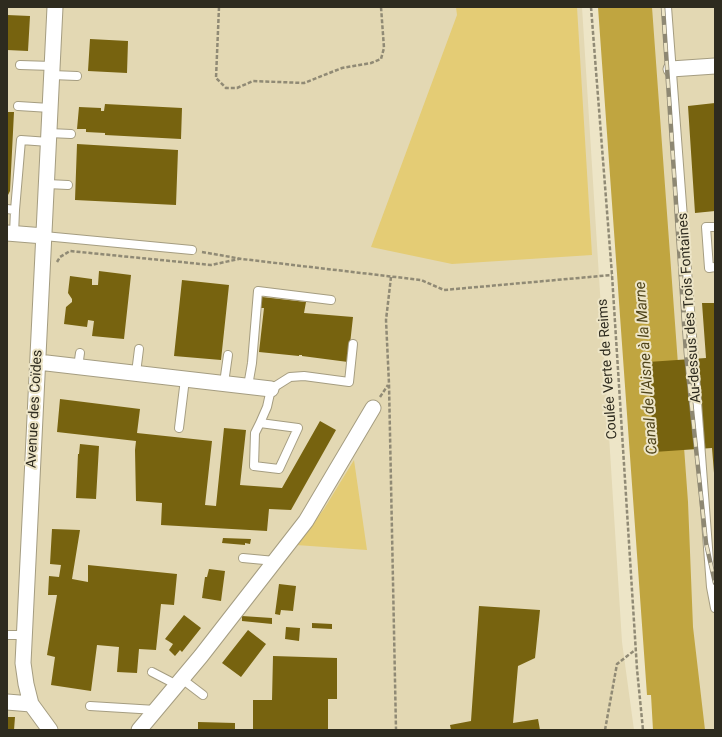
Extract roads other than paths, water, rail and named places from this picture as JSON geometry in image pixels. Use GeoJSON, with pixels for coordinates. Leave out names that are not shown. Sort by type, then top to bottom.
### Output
{"type":"FeatureCollection","features":[{"type":"Feature","properties":{"kind":"street","name":"Avenue des Coïdes"},"geometry":{"type":"LineString","coordinates":[[50,730],[31,704],[23,663],[55,7]]}},
{"type":"Feature","properties":{"kind":"street"},"geometry":{"type":"LineString","coordinates":[[671,69],[715,66]]}},
{"type":"Feature","properties":{"kind":"street"},"geometry":{"type":"LineString","coordinates":[[11,233],[44,236]]}},
{"type":"Feature","properties":{"kind":"street"},"geometry":{"type":"LineString","coordinates":[[38,362],[79,360],[136,373],[272,389]]}},
{"type":"Feature","properties":{"kind":"street"},"geometry":{"type":"LineString","coordinates":[[139,730],[157,710],[306,521],[373,408]]}},
{"type":"Feature","properties":{"kind":"street"},"geometry":{"type":"LineString","coordinates":[[7,702],[31,704]]}},
{"type":"Feature","properties":{"kind":"lane","name":"Au-dessus des Trois Fontaines"},"geometry":{"type":"LineString","coordinates":[[667,7],[711,587],[715,608]]}},
{"type":"Feature","properties":{"kind":"lane"},"geometry":{"type":"LineString","coordinates":[[20,65],[77,76]]}},
{"type":"Feature","properties":{"kind":"lane"},"geometry":{"type":"LineString","coordinates":[[18,106],[50,108]]}},
{"type":"Feature","properties":{"kind":"lane"},"geometry":{"type":"LineString","coordinates":[[11,233],[11,209],[21,140],[49,138],[71,134]]}},
{"type":"Feature","properties":{"kind":"lane"},"geometry":{"type":"LineString","coordinates":[[46,184],[68,185]]}},
{"type":"Feature","properties":{"kind":"lane"},"geometry":{"type":"LineString","coordinates":[[715,227],[706,227],[709,268],[715,267]]}},
{"type":"Feature","properties":{"kind":"lane"},"geometry":{"type":"LineString","coordinates":[[44,236],[192,250]]}},
{"type":"Feature","properties":{"kind":"lane"},"geometry":{"type":"LineString","coordinates":[[248,386],[252,363],[258,291],[331,300]]}},
{"type":"Feature","properties":{"kind":"lane"},"geometry":{"type":"LineString","coordinates":[[260,423],[298,428],[278,469],[254,466],[255,433],[267,407],[272,389],[290,376],[304,376],[349,382],[354,344]]}},
{"type":"Feature","properties":{"kind":"lane"},"geometry":{"type":"LineString","coordinates":[[136,373],[139,349]]}},
{"type":"Feature","properties":{"kind":"lane"},"geometry":{"type":"LineString","coordinates":[[224,383],[228,355]]}},
{"type":"Feature","properties":{"kind":"lane"},"geometry":{"type":"LineString","coordinates":[[179,428],[185,379]]}},
{"type":"Feature","properties":{"kind":"lane"},"geometry":{"type":"LineString","coordinates":[[242,558],[275,561]]}},
{"type":"Feature","properties":{"kind":"lane"},"geometry":{"type":"LineString","coordinates":[[7,635],[25,635]]}},
{"type":"Feature","properties":{"kind":"lane"},"geometry":{"type":"LineString","coordinates":[[152,672],[179,682],[203,695]]}},
{"type":"Feature","properties":{"kind":"lane"},"geometry":{"type":"LineString","coordinates":[[90,706],[157,710]]}},
{"type":"Feature","properties":{"kind":"water","name":"Canal de l'Aisne à la Marne"},"geometry":{"type":"Polygon","coordinates":[[[598,7],[652,7],[688,502],[693,627],[705,730],[653,730],[651,695],[647,695],[598,7]]]}},
{"type":"Feature","properties":{"kind":"railway"},"geometry":{"type":"LineString","coordinates":[[663,7],[686,354],[706,543],[715,583]]}}]}
